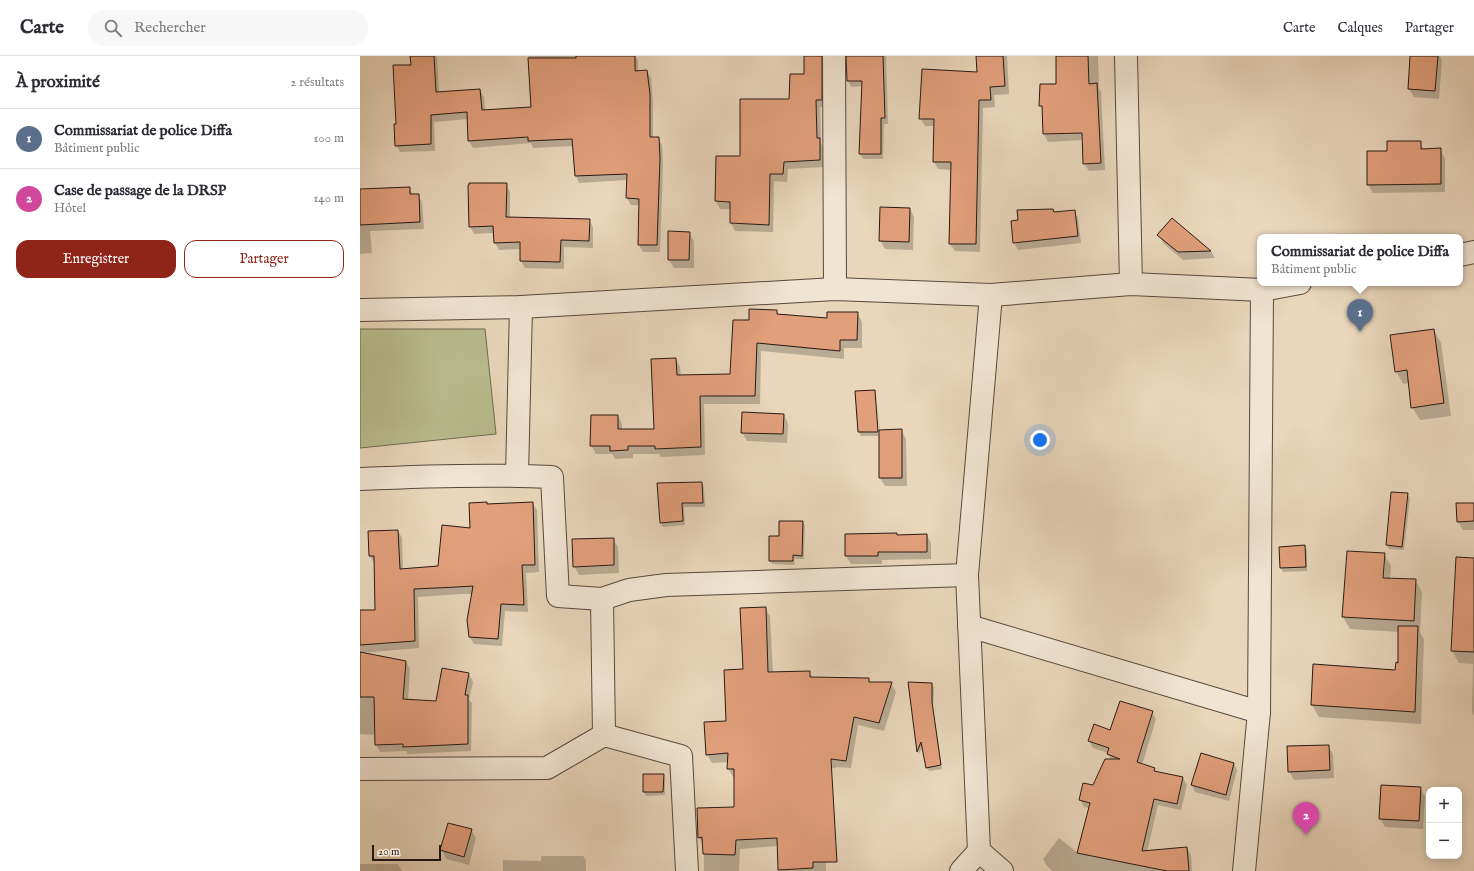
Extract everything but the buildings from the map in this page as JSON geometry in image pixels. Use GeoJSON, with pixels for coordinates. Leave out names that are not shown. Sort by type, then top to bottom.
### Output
{"type":"FeatureCollection","features":[{"type":"Feature","properties":{"kind":"street"},"geometry":{"type":"LineString","coordinates":[[834,56],[835,289]]}},
{"type":"Feature","properties":{"kind":"street"},"geometry":{"type":"LineString","coordinates":[[1126,56],[1131,284]]}},
{"type":"Feature","properties":{"kind":"street"},"geometry":{"type":"LineString","coordinates":[[1463,254],[1474,252]]}},
{"type":"Feature","properties":{"kind":"street"},"geometry":{"type":"LineString","coordinates":[[360,310],[521,307],[835,289],[991,295],[1131,284],[1262,290],[1284,286]]}},
{"type":"Feature","properties":{"kind":"street"},"geometry":{"type":"LineString","coordinates":[[1244,871],[1259,712],[1262,290]]}},
{"type":"Feature","properties":{"kind":"street"},"geometry":{"type":"LineString","coordinates":[[961,871],[978,851],[967,575],[991,295]]}},
{"type":"Feature","properties":{"kind":"street"},"geometry":{"type":"LineString","coordinates":[[516,475],[521,307]]}},
{"type":"Feature","properties":{"kind":"street"},"geometry":{"type":"LineString","coordinates":[[360,478],[450,475],[516,475],[552,477],[558,596],[602,599],[629,590],[666,585],[967,575]]}},
{"type":"Feature","properties":{"kind":"street"},"geometry":{"type":"LineString","coordinates":[[602,599],[604,735]]}},
{"type":"Feature","properties":{"kind":"street"},"geometry":{"type":"LineString","coordinates":[[970,626],[1259,712]]}},
{"type":"Feature","properties":{"kind":"street"},"geometry":{"type":"LineString","coordinates":[[360,769],[547,768],[604,735],[681,756],[687,871]]}},
{"type":"Feature","properties":{"kind":"street"},"geometry":{"type":"LineString","coordinates":[[978,851],[1002,871]]}},
{"type":"Feature","properties":{"kind":"green space"},"geometry":{"type":"Polygon","coordinates":[[[360,329],[485,329],[496,434],[360,448],[360,329]]]}},
{"type":"Feature","properties":{"kind":"place","name":"Commissariat de police Diffa"},"geometry":{"type":"Point","coordinates":[1360,332]}},
{"type":"Feature","properties":{"kind":"place","name":"Case de passage de la DRSP"},"geometry":{"type":"Point","coordinates":[1306,835]}}]}
